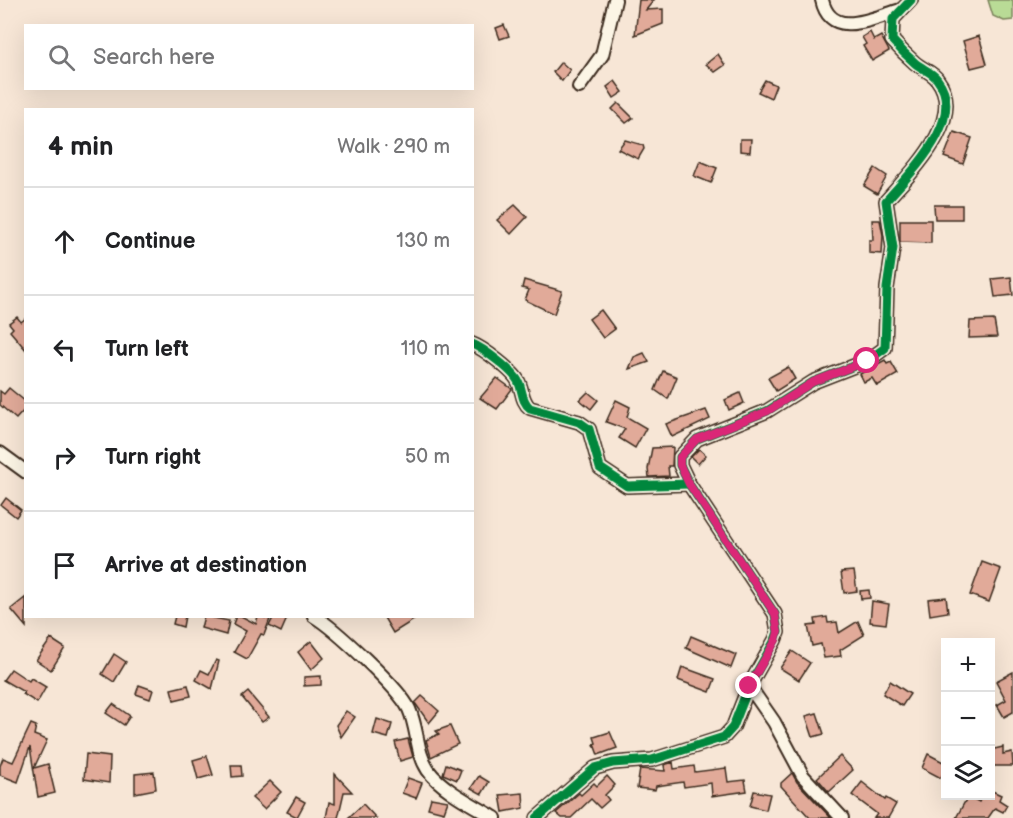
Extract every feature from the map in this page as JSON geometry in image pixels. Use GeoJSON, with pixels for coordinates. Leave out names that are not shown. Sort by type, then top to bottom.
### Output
{"type":"FeatureCollection","features":[{"type":"Feature","properties":{"kind":"street"},"geometry":{"type":"LineString","coordinates":[[579,87],[602,55],[615,0]]}},
{"type":"Feature","properties":{"kind":"street"},"geometry":{"type":"LineString","coordinates":[[822,0],[833,19],[851,25],[906,5]]}},
{"type":"Feature","properties":{"kind":"street"},"geometry":{"type":"LineString","coordinates":[[537,818],[595,768],[613,763],[652,759],[724,737],[733,727],[749,686],[776,640],[778,632],[775,614],[689,484],[680,465],[680,457],[697,439],[768,411],[813,382],[867,361],[885,348],[886,288],[893,248],[886,201],[937,139],[946,108],[944,92],[937,78],[916,64],[892,40],[893,19],[906,5]]}},
{"type":"Feature","properties":{"kind":"street"},"geometry":{"type":"LineString","coordinates":[[474,345],[483,348],[518,380],[525,404],[530,408],[579,422],[589,429],[600,468],[627,486],[689,484]]}},
{"type":"Feature","properties":{"kind":"street"},"geometry":{"type":"LineString","coordinates":[[0,453],[24,471]]}},
{"type":"Feature","properties":{"kind":"street"},"geometry":{"type":"LineString","coordinates":[[317,618],[327,624],[378,673],[409,708],[422,759],[430,772],[459,796],[495,818]]}},
{"type":"Feature","properties":{"kind":"street"},"geometry":{"type":"LineString","coordinates":[[749,686],[774,722],[803,776],[842,818]]}},
{"type":"Feature","properties":{"kind":"green space"},"geometry":{"type":"Polygon","coordinates":[[[988,0],[1013,0],[1013,20],[1004,21],[993,16],[988,0]]]}},
{"type":"Feature","properties":{"kind":"building"},"geometry":{"type":"Polygon","coordinates":[[[639,0],[654,0],[646,10],[663,9],[663,24],[635,35],[639,0]]]}},
{"type":"Feature","properties":{"kind":"building"},"geometry":{"type":"Polygon","coordinates":[[[504,25],[509,36],[500,39],[496,28],[504,25]]]}},
{"type":"Feature","properties":{"kind":"building"},"geometry":{"type":"Polygon","coordinates":[[[870,32],[874,40],[881,36],[889,51],[872,61],[863,46],[866,44],[862,37],[870,32]]]}},
{"type":"Feature","properties":{"kind":"building"},"geometry":{"type":"Polygon","coordinates":[[[979,36],[987,64],[971,68],[963,41],[979,36]]]}},
{"type":"Feature","properties":{"kind":"building"},"geometry":{"type":"Polygon","coordinates":[[[718,54],[725,65],[715,72],[706,64],[718,54]]]}},
{"type":"Feature","properties":{"kind":"building"},"geometry":{"type":"Polygon","coordinates":[[[561,62],[570,70],[562,81],[553,72],[561,62]]]}},
{"type":"Feature","properties":{"kind":"building"},"geometry":{"type":"Polygon","coordinates":[[[765,80],[776,85],[771,98],[758,92],[765,80]]]}},
{"type":"Feature","properties":{"kind":"building"},"geometry":{"type":"Polygon","coordinates":[[[615,81],[623,92],[614,98],[607,87],[615,81]]]}},
{"type":"Feature","properties":{"kind":"building"},"geometry":{"type":"Polygon","coordinates":[[[618,103],[633,118],[626,123],[612,109],[618,103]]]}},
{"type":"Feature","properties":{"kind":"building"},"geometry":{"type":"Polygon","coordinates":[[[954,132],[972,138],[963,164],[944,157],[954,132]]]}},
{"type":"Feature","properties":{"kind":"building"},"geometry":{"type":"Polygon","coordinates":[[[740,139],[751,139],[750,152],[740,151],[740,139]]]}},
{"type":"Feature","properties":{"kind":"building"},"geometry":{"type":"Polygon","coordinates":[[[625,140],[643,145],[644,149],[638,159],[618,149],[625,140]]]}},
{"type":"Feature","properties":{"kind":"building"},"geometry":{"type":"Polygon","coordinates":[[[700,161],[717,168],[711,183],[694,176],[700,161]]]}},
{"type":"Feature","properties":{"kind":"building"},"geometry":{"type":"Polygon","coordinates":[[[875,168],[887,176],[877,194],[864,186],[875,168]]]}},
{"type":"Feature","properties":{"kind":"building"},"geometry":{"type":"Polygon","coordinates":[[[515,205],[527,217],[511,234],[497,220],[515,205]]]}},
{"type":"Feature","properties":{"kind":"building"},"geometry":{"type":"Polygon","coordinates":[[[934,205],[962,205],[962,219],[935,219],[934,205]]]}},
{"type":"Feature","properties":{"kind":"building"},"geometry":{"type":"Polygon","coordinates":[[[872,220],[880,220],[883,235],[882,254],[869,253],[869,240],[873,240],[872,220]]]}},
{"type":"Feature","properties":{"kind":"building"},"geometry":{"type":"Polygon","coordinates":[[[900,220],[931,220],[931,243],[900,242],[900,220]]]}},
{"type":"Feature","properties":{"kind":"building"},"geometry":{"type":"Polygon","coordinates":[[[1011,277],[1013,295],[995,297],[992,279],[1011,277]]]}},
{"type":"Feature","properties":{"kind":"building"},"geometry":{"type":"Polygon","coordinates":[[[524,280],[562,291],[554,314],[525,300],[529,290],[522,288],[524,280]]]}},
{"type":"Feature","properties":{"kind":"building"},"geometry":{"type":"Polygon","coordinates":[[[601,310],[615,329],[603,338],[589,319],[601,310]]]}},
{"type":"Feature","properties":{"kind":"building"},"geometry":{"type":"Polygon","coordinates":[[[17,317],[21,322],[24,320],[24,348],[10,331],[13,328],[9,323],[17,317]]]}},
{"type":"Feature","properties":{"kind":"building"},"geometry":{"type":"Polygon","coordinates":[[[994,320],[997,337],[969,338],[970,321],[994,320]]]}},
{"type":"Feature","properties":{"kind":"building"},"geometry":{"type":"Polygon","coordinates":[[[644,353],[649,362],[629,369],[634,357],[644,353]]]}},
{"type":"Feature","properties":{"kind":"building"},"geometry":{"type":"Polygon","coordinates":[[[885,360],[887,364],[891,362],[898,374],[877,386],[872,378],[864,382],[860,374],[885,360]]]}},
{"type":"Feature","properties":{"kind":"building"},"geometry":{"type":"Polygon","coordinates":[[[788,367],[795,379],[776,391],[768,378],[788,367]]]}},
{"type":"Feature","properties":{"kind":"building"},"geometry":{"type":"Polygon","coordinates":[[[663,371],[677,377],[668,399],[655,390],[663,371]]]}},
{"type":"Feature","properties":{"kind":"building"},"geometry":{"type":"Polygon","coordinates":[[[497,378],[512,389],[497,409],[480,398],[497,378]]]}},
{"type":"Feature","properties":{"kind":"building"},"geometry":{"type":"Polygon","coordinates":[[[9,388],[24,400],[24,410],[16,419],[0,405],[0,391],[4,394],[9,388]]]}},
{"type":"Feature","properties":{"kind":"building"},"geometry":{"type":"Polygon","coordinates":[[[588,392],[598,400],[591,409],[580,400],[588,392]]]}},
{"type":"Feature","properties":{"kind":"building"},"geometry":{"type":"Polygon","coordinates":[[[740,393],[744,403],[729,410],[725,400],[740,393]]]}},
{"type":"Feature","properties":{"kind":"building"},"geometry":{"type":"Polygon","coordinates":[[[616,400],[630,407],[627,417],[646,428],[635,448],[619,438],[625,429],[606,422],[616,400]]]}},
{"type":"Feature","properties":{"kind":"building"},"geometry":{"type":"Polygon","coordinates":[[[706,410],[710,419],[672,437],[666,424],[706,410]]]}},
{"type":"Feature","properties":{"kind":"building"},"geometry":{"type":"Polygon","coordinates":[[[673,447],[672,466],[668,466],[669,476],[649,477],[648,469],[652,448],[673,447]]]}},
{"type":"Feature","properties":{"kind":"building"},"geometry":{"type":"Polygon","coordinates":[[[699,449],[706,455],[698,464],[691,457],[699,449]]]}},
{"type":"Feature","properties":{"kind":"building"},"geometry":{"type":"Polygon","coordinates":[[[6,498],[21,510],[16,517],[1,505],[6,498]]]}},
{"type":"Feature","properties":{"kind":"building"},"geometry":{"type":"Polygon","coordinates":[[[982,562],[1001,569],[989,602],[970,595],[982,562]]]}},
{"type":"Feature","properties":{"kind":"building"},"geometry":{"type":"Polygon","coordinates":[[[854,571],[857,591],[844,593],[841,572],[854,571]]]}},
{"type":"Feature","properties":{"kind":"building"},"geometry":{"type":"Polygon","coordinates":[[[869,590],[870,598],[861,599],[860,591],[869,590]]]}},
{"type":"Feature","properties":{"kind":"building"},"geometry":{"type":"Polygon","coordinates":[[[946,597],[948,612],[930,615],[928,599],[946,597]]]}},
{"type":"Feature","properties":{"kind":"building"},"geometry":{"type":"Polygon","coordinates":[[[24,599],[26,627],[11,609],[24,599]]]}},
{"type":"Feature","properties":{"kind":"building"},"geometry":{"type":"Polygon","coordinates":[[[872,601],[889,604],[886,624],[870,622],[872,601]]]}},
{"type":"Feature","properties":{"kind":"building"},"geometry":{"type":"Polygon","coordinates":[[[827,617],[828,623],[837,622],[839,633],[858,621],[864,635],[840,650],[841,656],[824,658],[821,644],[812,646],[808,626],[816,625],[815,619],[827,617]]]}},
{"type":"Feature","properties":{"kind":"building"},"geometry":{"type":"Polygon","coordinates":[[[174,618],[185,618],[183,627],[173,624],[174,618]]]}},
{"type":"Feature","properties":{"kind":"building"},"geometry":{"type":"Polygon","coordinates":[[[204,618],[229,621],[226,635],[201,628],[204,618]]]}},
{"type":"Feature","properties":{"kind":"building"},"geometry":{"type":"Polygon","coordinates":[[[235,618],[245,618],[256,624],[258,618],[270,619],[264,635],[261,634],[247,659],[234,652],[246,631],[233,624],[235,618]]]}},
{"type":"Feature","properties":{"kind":"building"},"geometry":{"type":"Polygon","coordinates":[[[273,618],[287,618],[281,632],[269,626],[273,618]]]}},
{"type":"Feature","properties":{"kind":"building"},"geometry":{"type":"Polygon","coordinates":[[[384,618],[417,618],[393,633],[384,618]]]}},
{"type":"Feature","properties":{"kind":"building"},"geometry":{"type":"Polygon","coordinates":[[[691,636],[736,655],[731,668],[686,648],[691,636]]]}},
{"type":"Feature","properties":{"kind":"building"},"geometry":{"type":"Polygon","coordinates":[[[51,639],[65,648],[51,670],[36,660],[51,639]]]}},
{"type":"Feature","properties":{"kind":"building"},"geometry":{"type":"Polygon","coordinates":[[[311,641],[324,658],[311,670],[298,652],[311,641]]]}},
{"type":"Feature","properties":{"kind":"building"},"geometry":{"type":"Polygon","coordinates":[[[792,651],[810,663],[799,680],[780,668],[792,651]]]}},
{"type":"Feature","properties":{"kind":"building"},"geometry":{"type":"Polygon","coordinates":[[[114,654],[126,662],[114,682],[102,674],[114,654]]]}},
{"type":"Feature","properties":{"kind":"building"},"geometry":{"type":"Polygon","coordinates":[[[216,660],[219,661],[212,689],[196,680],[201,670],[209,674],[216,660]]]}},
{"type":"Feature","properties":{"kind":"building"},"geometry":{"type":"Polygon","coordinates":[[[682,667],[715,679],[710,692],[678,680],[682,667]]]}},
{"type":"Feature","properties":{"kind":"building"},"geometry":{"type":"Polygon","coordinates":[[[11,669],[29,681],[31,678],[46,687],[37,703],[23,694],[24,692],[3,680],[11,669]]]}},
{"type":"Feature","properties":{"kind":"building"},"geometry":{"type":"Polygon","coordinates":[[[1013,672],[1013,712],[1004,717],[997,705],[1006,700],[996,681],[1013,672]]]}},
{"type":"Feature","properties":{"kind":"building"},"geometry":{"type":"Polygon","coordinates":[[[321,676],[321,685],[304,686],[304,677],[321,676]]]}},
{"type":"Feature","properties":{"kind":"building"},"geometry":{"type":"Polygon","coordinates":[[[890,681],[910,694],[902,706],[883,694],[890,681]]]}},
{"type":"Feature","properties":{"kind":"building"},"geometry":{"type":"Polygon","coordinates":[[[139,685],[153,690],[150,699],[136,694],[139,685]]]}},
{"type":"Feature","properties":{"kind":"building"},"geometry":{"type":"Polygon","coordinates":[[[188,685],[191,696],[174,700],[171,689],[188,685]]]}},
{"type":"Feature","properties":{"kind":"building"},"geometry":{"type":"Polygon","coordinates":[[[248,692],[269,717],[262,722],[242,697],[248,692]]]}},
{"type":"Feature","properties":{"kind":"building"},"geometry":{"type":"Polygon","coordinates":[[[422,696],[439,711],[429,723],[415,703],[422,696]]]}},
{"type":"Feature","properties":{"kind":"building"},"geometry":{"type":"Polygon","coordinates":[[[113,704],[130,716],[124,725],[106,713],[113,704]]]}},
{"type":"Feature","properties":{"kind":"building"},"geometry":{"type":"Polygon","coordinates":[[[346,711],[355,717],[341,737],[336,725],[346,711]]]}},
{"type":"Feature","properties":{"kind":"building"},"geometry":{"type":"Polygon","coordinates":[[[817,713],[824,734],[813,737],[806,716],[817,713]]]}},
{"type":"Feature","properties":{"kind":"building"},"geometry":{"type":"Polygon","coordinates":[[[377,719],[392,724],[388,738],[373,734],[377,719]]]}},
{"type":"Feature","properties":{"kind":"building"},"geometry":{"type":"Polygon","coordinates":[[[31,724],[36,726],[34,735],[47,740],[34,768],[48,764],[55,793],[38,797],[30,747],[18,782],[0,775],[3,758],[13,762],[31,724]]]}},
{"type":"Feature","properties":{"kind":"building"},"geometry":{"type":"Polygon","coordinates":[[[450,726],[458,744],[431,757],[426,740],[439,734],[436,731],[450,726]]]}},
{"type":"Feature","properties":{"kind":"building"},"geometry":{"type":"Polygon","coordinates":[[[610,732],[617,748],[598,755],[594,737],[610,732]]]}},
{"type":"Feature","properties":{"kind":"building"},"geometry":{"type":"Polygon","coordinates":[[[408,739],[413,757],[400,761],[395,742],[408,739]]]}},
{"type":"Feature","properties":{"kind":"building"},"geometry":{"type":"Polygon","coordinates":[[[1003,747],[1003,754],[1012,752],[1013,766],[995,766],[995,749],[1003,747]]]}},
{"type":"Feature","properties":{"kind":"building"},"geometry":{"type":"Polygon","coordinates":[[[86,754],[110,757],[109,783],[84,779],[86,754]]]}},
{"type":"Feature","properties":{"kind":"building"},"geometry":{"type":"Polygon","coordinates":[[[928,754],[941,761],[941,778],[922,768],[928,754]]]}},
{"type":"Feature","properties":{"kind":"building"},"geometry":{"type":"Polygon","coordinates":[[[207,756],[213,775],[198,779],[193,760],[207,756]]]}},
{"type":"Feature","properties":{"kind":"building"},"geometry":{"type":"Polygon","coordinates":[[[840,756],[853,770],[829,792],[817,778],[840,756]]]}},
{"type":"Feature","properties":{"kind":"building"},"geometry":{"type":"Polygon","coordinates":[[[673,762],[674,769],[694,766],[695,772],[726,768],[728,782],[745,780],[747,791],[712,796],[711,783],[684,787],[683,782],[656,786],[655,790],[637,788],[640,769],[665,771],[664,765],[673,762]]]}},
{"type":"Feature","properties":{"kind":"building"},"geometry":{"type":"Polygon","coordinates":[[[446,764],[461,770],[457,780],[443,774],[446,764]]]}},
{"type":"Feature","properties":{"kind":"building"},"geometry":{"type":"Polygon","coordinates":[[[231,765],[241,765],[242,776],[232,777],[231,765]]]}},
{"type":"Feature","properties":{"kind":"building"},"geometry":{"type":"Polygon","coordinates":[[[154,772],[156,789],[135,793],[135,774],[154,772]]]}},
{"type":"Feature","properties":{"kind":"building"},"geometry":{"type":"Polygon","coordinates":[[[792,773],[797,782],[831,818],[810,818],[781,786],[781,783],[792,773]]]}},
{"type":"Feature","properties":{"kind":"building"},"geometry":{"type":"Polygon","coordinates":[[[335,774],[352,792],[344,792],[338,818],[326,818],[329,802],[335,804],[335,774]]]}},
{"type":"Feature","properties":{"kind":"building"},"geometry":{"type":"Polygon","coordinates":[[[479,776],[489,782],[482,794],[471,788],[479,776]]]}},
{"type":"Feature","properties":{"kind":"building"},"geometry":{"type":"Polygon","coordinates":[[[607,776],[615,785],[605,795],[609,800],[600,808],[591,799],[571,818],[562,818],[556,813],[579,793],[581,795],[594,783],[597,786],[607,776]]]}},
{"type":"Feature","properties":{"kind":"building"},"geometry":{"type":"Polygon","coordinates":[[[408,778],[422,783],[416,798],[402,793],[408,778]]]}},
{"type":"Feature","properties":{"kind":"building"},"geometry":{"type":"Polygon","coordinates":[[[270,781],[281,792],[264,809],[252,798],[270,781]]]}},
{"type":"Feature","properties":{"kind":"building"},"geometry":{"type":"Polygon","coordinates":[[[862,782],[885,800],[886,798],[896,804],[888,818],[874,818],[877,814],[852,795],[862,782]]]}},
{"type":"Feature","properties":{"kind":"building"},"geometry":{"type":"Polygon","coordinates":[[[754,791],[770,794],[766,810],[750,806],[754,791]]]}},
{"type":"Feature","properties":{"kind":"building"},"geometry":{"type":"Polygon","coordinates":[[[995,792],[1001,795],[999,800],[1007,805],[1003,812],[995,808],[988,818],[956,818],[966,800],[979,802],[980,800],[995,800],[995,792]]]}},
{"type":"Feature","properties":{"kind":"building"},"geometry":{"type":"Polygon","coordinates":[[[523,793],[524,808],[503,812],[500,795],[523,793]]]}},
{"type":"Feature","properties":{"kind":"building"},"geometry":{"type":"Polygon","coordinates":[[[296,797],[305,802],[297,817],[287,812],[296,797]]]}},
{"type":"Feature","properties":{"kind":"building"},"geometry":{"type":"Polygon","coordinates":[[[431,798],[448,801],[444,812],[428,808],[431,798]]]}},
{"type":"Feature","properties":{"kind":"building"},"geometry":{"type":"Polygon","coordinates":[[[363,804],[376,818],[348,818],[363,804]]]}},
{"type":"Feature","properties":{"kind":"cycle path"},"geometry":{"type":"LineString","coordinates":[[537,818],[595,768],[613,763],[652,760],[724,737],[733,727],[749,686],[775,640],[778,632],[775,614],[689,484],[680,465],[680,457],[697,439],[767,411],[813,382],[867,361],[885,348],[887,288],[893,248],[886,201],[921,161],[941,128],[945,111],[945,95],[937,79],[915,63],[892,40],[893,19],[911,0]]}},
{"type":"Feature","properties":{"kind":"cycle path"},"geometry":{"type":"LineString","coordinates":[[474,345],[497,360],[515,377],[520,384],[525,402],[530,408],[579,422],[589,429],[600,468],[627,486],[689,484]]}},
{"type":"Feature","properties":{"kind":"route"},"geometry":{"type":"LineString","coordinates":[[749,686],[776,640],[778,632],[775,614],[689,484],[680,465],[680,457],[697,439],[768,411],[813,382],[867,361]]}}]}
